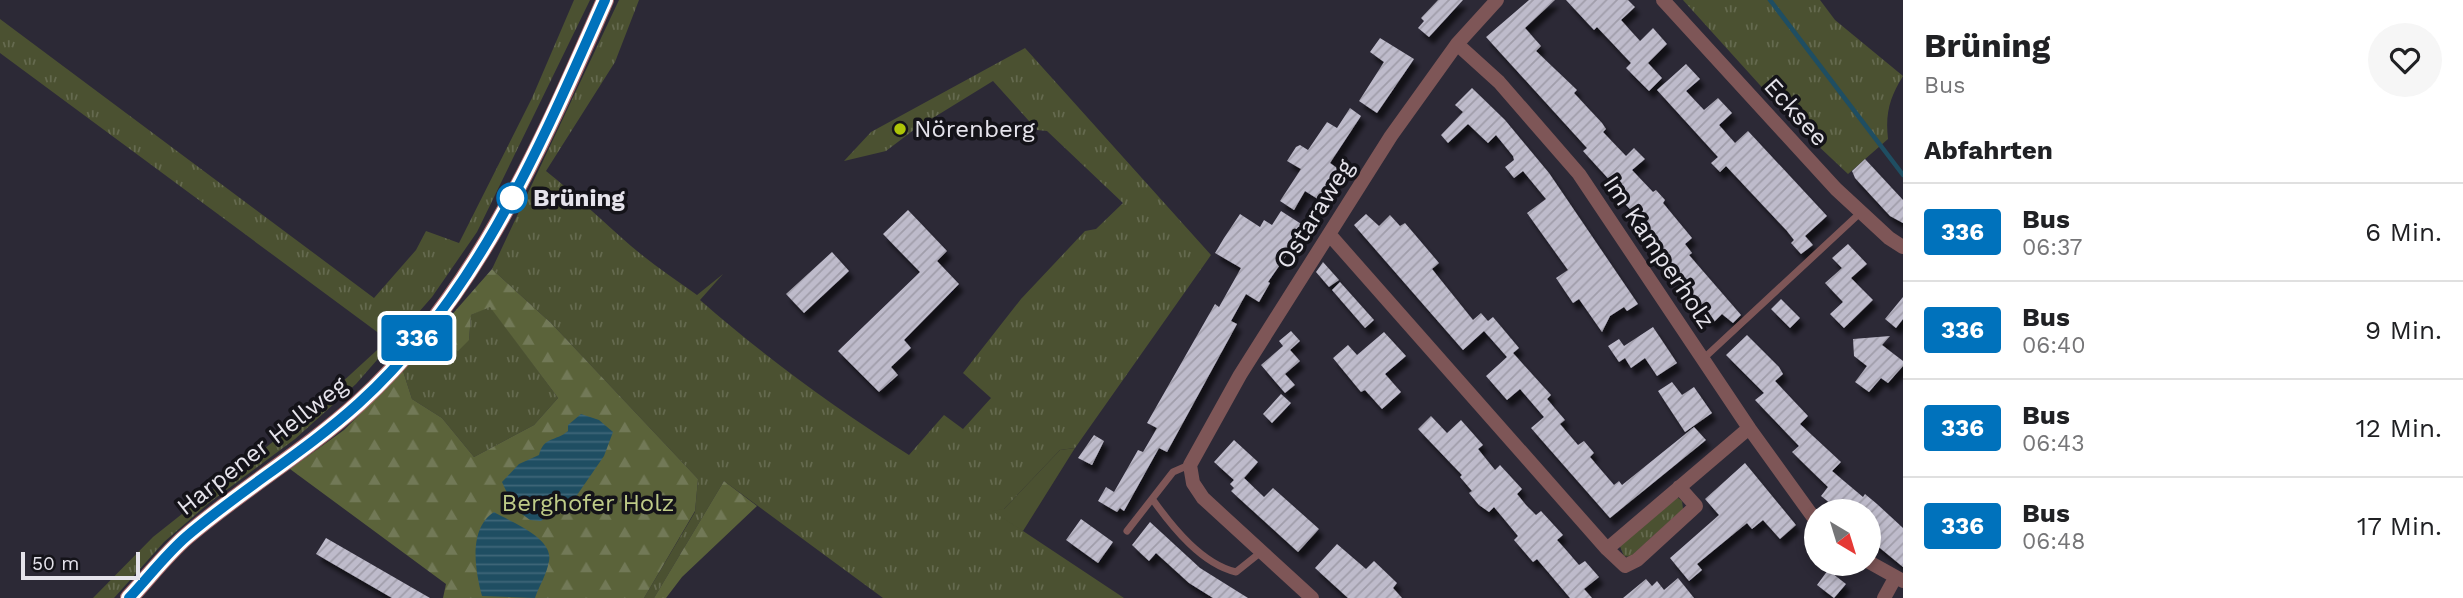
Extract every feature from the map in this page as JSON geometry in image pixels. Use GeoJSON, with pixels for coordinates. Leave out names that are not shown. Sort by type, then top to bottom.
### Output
{"type":"FeatureCollection","features":[{"type":"Feature","properties":{"kind":"street","name":"Harpener Hellweg"},"geometry":{"type":"LineString","coordinates":[[130,598],[186,537],[274,473],[361,401],[461,285],[488,245],[523,176],[605,0]]}},
{"type":"Feature","properties":{"kind":"street","name":"Ostaraweg"},"geometry":{"type":"LineString","coordinates":[[1190,465],[1240,376],[1391,136],[1457,44],[1497,0]]}},
{"type":"Feature","properties":{"kind":"street","name":"Ecksee"},"geometry":{"type":"LineString","coordinates":[[1663,0],[1860,213],[1903,247]]}},
{"type":"Feature","properties":{"kind":"street","name":"Im Kamperholz"},"geometry":{"type":"LineString","coordinates":[[1457,44],[1499,82],[1579,174],[1749,428],[1804,505]]}},
{"type":"Feature","properties":{"kind":"street"},"geometry":{"type":"LineString","coordinates":[[1329,234],[1607,549],[1625,566],[1637,560],[1696,506],[1679,487]]}},
{"type":"Feature","properties":{"kind":"street"},"geometry":{"type":"LineString","coordinates":[[1607,549],[1749,428]]}},
{"type":"Feature","properties":{"kind":"street"},"geometry":{"type":"LineString","coordinates":[[1190,465],[1193,483],[1203,498],[1312,598]]}},
{"type":"Feature","properties":{"kind":"street"},"geometry":{"type":"LineString","coordinates":[[1881,569],[1899,580],[1884,598]]}},
{"type":"Feature","properties":{"kind":"lane"},"geometry":{"type":"LineString","coordinates":[[1703,359],[1860,213]]}},
{"type":"Feature","properties":{"kind":"lane"},"geometry":{"type":"LineString","coordinates":[[1127,531],[1173,472],[1190,465]]}},
{"type":"Feature","properties":{"kind":"lane"},"geometry":{"type":"LineString","coordinates":[[1153,500],[1169,522],[1223,569],[1236,572],[1261,552]]}},
{"type":"Feature","properties":{"kind":"green space"},"geometry":{"type":"Polygon","coordinates":[[[574,0],[590,0],[477,232],[432,297],[356,384],[295,439],[209,503],[164,542],[114,598],[93,598],[153,537],[303,418],[388,340],[0,53],[0,19],[374,298],[416,250],[426,231],[459,243],[532,98],[574,0]]]}},
{"type":"Feature","properties":{"kind":"green space"},"geometry":{"type":"Polygon","coordinates":[[[619,0],[639,0],[615,62],[546,171],[639,253],[697,295],[723,274],[700,300],[802,382],[909,455],[944,415],[963,429],[991,398],[963,373],[1021,299],[1085,231],[1096,229],[1123,203],[1047,131],[1037,130],[993,81],[915,129],[886,151],[844,161],[871,132],[1025,48],[1211,255],[1075,448],[1060,450],[1004,509],[1023,531],[1124,598],[883,598],[724,481],[654,598],[644,598],[695,512],[698,479],[552,324],[492,269],[619,0]]]}},
{"type":"Feature","properties":{"kind":"green space"},"geometry":{"type":"Polygon","coordinates":[[[1683,0],[1820,0],[1835,20],[1903,76],[1890,106],[1888,139],[1848,174],[1796,125],[1683,0]]]}},
{"type":"Feature","properties":{"kind":"green space","name":"Berghofer Holz"},"geometry":{"type":"Polygon","coordinates":[[[492,269],[552,324],[698,479],[695,511],[644,598],[443,598],[446,584],[290,469],[344,430],[403,371],[412,399],[442,418],[474,457],[534,425],[558,398],[490,307],[471,315],[469,340],[458,351],[441,342],[428,364],[413,359],[492,269]]]}},
{"type":"Feature","properties":{"kind":"green space"},"geometry":{"type":"Polygon","coordinates":[[[490,306],[558,398],[534,425],[474,457],[442,418],[412,399],[403,371],[432,347],[469,340],[471,315],[490,306]]]}},
{"type":"Feature","properties":{"kind":"green space"},"geometry":{"type":"Polygon","coordinates":[[[1075,448],[1023,531],[992,511],[1004,509],[1060,450],[1075,448]]]}},
{"type":"Feature","properties":{"kind":"green space"},"geometry":{"type":"Polygon","coordinates":[[[724,481],[757,506],[682,577],[666,598],[654,598],[724,481]]]}},
{"type":"Feature","properties":{"kind":"green space"},"geometry":{"type":"Polygon","coordinates":[[[1677,497],[1682,501],[1683,509],[1630,557],[1624,556],[1619,544],[1677,497]]]}},
{"type":"Feature","properties":{"kind":"water"},"geometry":{"type":"Polygon","coordinates":[[[581,414],[599,420],[613,432],[604,456],[575,498],[541,521],[530,520],[514,508],[502,482],[519,464],[539,455],[547,442],[568,431],[568,425],[581,414]]]}},
{"type":"Feature","properties":{"kind":"water"},"geometry":{"type":"Polygon","coordinates":[[[494,512],[530,532],[545,545],[549,553],[548,566],[535,598],[482,596],[477,574],[477,539],[486,519],[494,512]]]}},
{"type":"Feature","properties":{"kind":"building"},"geometry":{"type":"Polygon","coordinates":[[[1438,0],[1463,0],[1429,37],[1418,28],[1424,21],[1421,18],[1438,0]]]}},
{"type":"Feature","properties":{"kind":"building"},"geometry":{"type":"Polygon","coordinates":[[[1529,0],[1555,0],[1525,28],[1541,46],[1536,51],[1577,90],[1574,93],[1602,123],[1606,129],[1603,132],[1626,156],[1634,148],[1645,159],[1632,170],[1653,192],[1656,190],[1665,200],[1663,203],[1692,238],[1685,244],[1692,253],[1689,255],[1741,315],[1733,323],[1722,314],[1712,324],[1689,300],[1693,296],[1664,264],[1670,259],[1639,226],[1642,222],[1611,189],[1615,186],[1583,151],[1587,148],[1486,37],[1529,0]]]}},
{"type":"Feature","properties":{"kind":"building"},"geometry":{"type":"Polygon","coordinates":[[[1566,0],[1628,0],[1635,7],[1621,20],[1640,41],[1653,28],[1667,44],[1648,63],[1662,78],[1649,91],[1626,68],[1631,63],[1597,27],[1594,30],[1566,0]]]}},
{"type":"Feature","properties":{"kind":"building"},"geometry":{"type":"Polygon","coordinates":[[[1380,38],[1414,59],[1377,113],[1359,101],[1384,62],[1370,52],[1380,38]]]}},
{"type":"Feature","properties":{"kind":"building"},"geometry":{"type":"Polygon","coordinates":[[[1686,64],[1700,79],[1686,91],[1704,110],[1718,98],[1732,113],[1719,125],[1735,143],[1748,131],[1827,216],[1805,236],[1813,245],[1801,254],[1791,243],[1794,240],[1787,231],[1726,166],[1720,172],[1711,163],[1718,157],[1657,90],[1686,64]]]}},
{"type":"Feature","properties":{"kind":"building"},"geometry":{"type":"Polygon","coordinates":[[[1472,88],[1505,120],[1549,173],[1638,304],[1627,311],[1624,307],[1610,316],[1602,332],[1579,299],[1573,303],[1556,278],[1568,270],[1527,213],[1546,199],[1523,171],[1514,178],[1505,167],[1514,160],[1513,156],[1496,135],[1488,143],[1468,124],[1448,143],[1441,135],[1463,112],[1455,105],[1472,88]]]}},
{"type":"Feature","properties":{"kind":"building"},"geometry":{"type":"Polygon","coordinates":[[[1350,108],[1361,116],[1330,163],[1341,171],[1321,201],[1305,191],[1294,210],[1280,201],[1301,169],[1287,161],[1296,147],[1300,145],[1308,150],[1327,122],[1337,128],[1350,108]]]}},
{"type":"Feature","properties":{"kind":"building"},"geometry":{"type":"Polygon","coordinates":[[[1865,159],[1903,200],[1903,223],[1890,216],[1855,178],[1852,171],[1865,159]]]}},
{"type":"Feature","properties":{"kind":"building"},"geometry":{"type":"Polygon","coordinates":[[[908,210],[947,251],[937,261],[959,284],[904,340],[911,348],[891,367],[898,375],[879,392],[838,351],[920,272],[883,234],[908,210]]]}},
{"type":"Feature","properties":{"kind":"building"},"geometry":{"type":"Polygon","coordinates":[[[1281,211],[1306,227],[1268,282],[1270,283],[1259,302],[1246,294],[1231,321],[1237,324],[1167,452],[1159,448],[1124,511],[1120,508],[1117,512],[1098,501],[1106,487],[1114,492],[1138,450],[1143,452],[1157,428],[1147,423],[1215,304],[1219,307],[1241,268],[1215,253],[1224,238],[1240,214],[1260,227],[1264,220],[1272,225],[1281,211]]]}},
{"type":"Feature","properties":{"kind":"building"},"geometry":{"type":"Polygon","coordinates":[[[1366,214],[1379,226],[1390,215],[1400,226],[1405,223],[1439,263],[1432,269],[1473,320],[1481,313],[1488,321],[1493,317],[1519,348],[1513,353],[1551,395],[1547,399],[1565,420],[1560,424],[1578,445],[1584,441],[1594,453],[1590,457],[1614,485],[1619,481],[1622,485],[1694,427],[1706,440],[1610,518],[1531,428],[1544,417],[1520,389],[1507,400],[1486,376],[1507,357],[1484,331],[1463,350],[1354,225],[1366,214]]]}},
{"type":"Feature","properties":{"kind":"building"},"geometry":{"type":"Polygon","coordinates":[[[1848,244],[1867,264],[1851,278],[1873,300],[1844,328],[1830,314],[1843,302],[1825,283],[1842,268],[1832,258],[1848,244]]]}},
{"type":"Feature","properties":{"kind":"building"},"geometry":{"type":"Polygon","coordinates":[[[832,252],[849,271],[804,313],[786,294],[832,252]]]}},
{"type":"Feature","properties":{"kind":"building"},"geometry":{"type":"Polygon","coordinates":[[[1323,262],[1339,280],[1329,287],[1316,272],[1323,262]]]}},
{"type":"Feature","properties":{"kind":"building"},"geometry":{"type":"Polygon","coordinates":[[[1340,282],[1374,320],[1365,328],[1332,290],[1340,282]]]}},
{"type":"Feature","properties":{"kind":"building"},"geometry":{"type":"Polygon","coordinates":[[[1903,297],[1903,319],[1896,328],[1885,319],[1903,297]]]}},
{"type":"Feature","properties":{"kind":"building"},"geometry":{"type":"Polygon","coordinates":[[[1781,299],[1800,318],[1790,328],[1771,309],[1781,299]]]}},
{"type":"Feature","properties":{"kind":"building"},"geometry":{"type":"Polygon","coordinates":[[[1653,327],[1677,363],[1657,376],[1645,358],[1631,368],[1625,358],[1619,362],[1608,346],[1619,339],[1624,346],[1653,327]]]}},
{"type":"Feature","properties":{"kind":"building"},"geometry":{"type":"Polygon","coordinates":[[[1291,331],[1300,341],[1290,350],[1300,361],[1285,374],[1295,385],[1285,393],[1261,365],[1283,346],[1279,341],[1291,331]]]}},
{"type":"Feature","properties":{"kind":"building"},"geometry":{"type":"Polygon","coordinates":[[[1384,332],[1406,356],[1385,374],[1401,392],[1382,409],[1365,390],[1361,392],[1333,358],[1348,345],[1357,355],[1384,332]]]}},
{"type":"Feature","properties":{"kind":"building"},"geometry":{"type":"Polygon","coordinates":[[[1747,335],[1779,367],[1783,374],[1775,381],[1808,416],[1800,424],[1841,462],[1832,471],[1863,497],[1865,494],[1871,499],[1825,499],[1821,496],[1828,487],[1792,452],[1799,446],[1755,400],[1764,393],[1726,355],[1747,335]]]}},
{"type":"Feature","properties":{"kind":"building"},"geometry":{"type":"Polygon","coordinates":[[[1890,336],[1882,345],[1903,361],[1903,366],[1888,383],[1881,378],[1869,392],[1855,382],[1867,366],[1854,356],[1853,339],[1890,336]]]}},
{"type":"Feature","properties":{"kind":"building"},"geometry":{"type":"Polygon","coordinates":[[[1672,382],[1682,395],[1694,387],[1712,413],[1685,432],[1658,391],[1672,382]]]}},
{"type":"Feature","properties":{"kind":"building"},"geometry":{"type":"Polygon","coordinates":[[[1281,394],[1291,403],[1272,423],[1263,414],[1281,394]]]}},
{"type":"Feature","properties":{"kind":"building"},"geometry":{"type":"Polygon","coordinates":[[[1431,416],[1447,433],[1461,420],[1483,445],[1478,449],[1495,470],[1500,465],[1522,489],[1517,494],[1526,505],[1536,515],[1541,511],[1563,535],[1557,540],[1579,565],[1585,561],[1599,577],[1584,589],[1592,598],[1570,598],[1537,559],[1533,562],[1514,540],[1518,536],[1494,507],[1489,512],[1479,505],[1469,493],[1472,491],[1460,477],[1462,475],[1418,429],[1431,416]]]}},
{"type":"Feature","properties":{"kind":"building"},"geometry":{"type":"Polygon","coordinates":[[[1094,435],[1104,441],[1092,465],[1078,458],[1094,435]]]}},
{"type":"Feature","properties":{"kind":"building"},"geometry":{"type":"Polygon","coordinates":[[[1234,440],[1258,462],[1244,478],[1264,497],[1273,488],[1319,529],[1298,552],[1231,491],[1234,488],[1230,484],[1234,480],[1214,462],[1234,440]]]}},
{"type":"Feature","properties":{"kind":"building"},"geometry":{"type":"Polygon","coordinates":[[[1745,463],[1796,525],[1780,539],[1763,520],[1752,529],[1747,523],[1697,564],[1702,570],[1689,581],[1670,558],[1719,515],[1705,499],[1745,463]]]}},
{"type":"Feature","properties":{"kind":"building"},"geometry":{"type":"Polygon","coordinates":[[[1881,508],[1903,528],[1903,567],[1881,549],[1881,508]]]}},
{"type":"Feature","properties":{"kind":"building"},"geometry":{"type":"Polygon","coordinates":[[[1081,519],[1113,542],[1098,563],[1066,540],[1081,519]]]}},
{"type":"Feature","properties":{"kind":"building"},"geometry":{"type":"Polygon","coordinates":[[[1150,522],[1200,568],[1248,598],[1213,598],[1189,583],[1156,553],[1149,561],[1132,545],[1150,522]]]}},
{"type":"Feature","properties":{"kind":"building"},"geometry":{"type":"Polygon","coordinates":[[[326,538],[430,598],[392,598],[316,554],[326,538]]]}},
{"type":"Feature","properties":{"kind":"building"},"geometry":{"type":"Polygon","coordinates":[[[1337,544],[1366,569],[1374,561],[1397,583],[1393,588],[1402,598],[1348,598],[1315,568],[1337,544]]]}},
{"type":"Feature","properties":{"kind":"building"},"geometry":{"type":"Polygon","coordinates":[[[1824,576],[1836,576],[1846,584],[1834,598],[1817,585],[1824,576]]]}},
{"type":"Feature","properties":{"kind":"building"},"geometry":{"type":"Polygon","coordinates":[[[1678,578],[1694,598],[1623,598],[1646,579],[1652,586],[1657,581],[1664,590],[1678,578]]]}},
{"type":"Feature","properties":{"kind":"waterway"},"geometry":{"type":"LineString","coordinates":[[1770,0],[1903,175]]}},
{"type":"Feature","properties":{"kind":"bus line","name":"336"},"geometry":{"type":"LineString","coordinates":[[129,598],[186,537],[230,502],[274,473],[361,401],[467,277],[488,245],[523,176],[605,0]]}},
{"type":"Feature","properties":{"kind":"place","name":"Nörenberg"},"geometry":{"type":"Point","coordinates":[900,129]}},
{"type":"Feature","properties":{"kind":"place","name":"Brüning"},"geometry":{"type":"Point","coordinates":[512,198]}}]}
